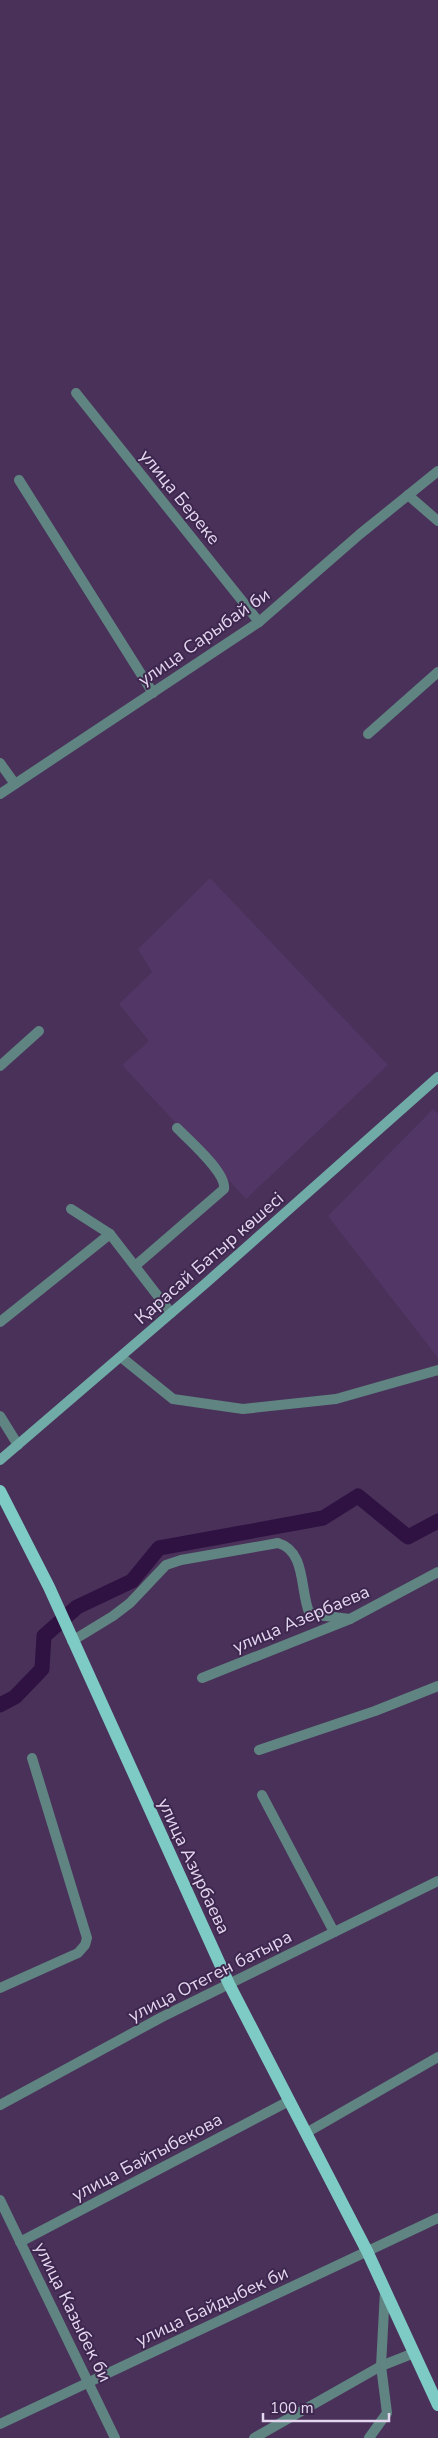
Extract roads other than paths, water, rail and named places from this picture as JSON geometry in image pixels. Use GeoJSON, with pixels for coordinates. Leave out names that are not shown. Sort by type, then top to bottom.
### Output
{"type":"FeatureCollection","features":[{"type":"Feature","properties":{"kind":"main road","name":"Қарасай Батыр көшесі"},"geometry":{"type":"LineString","coordinates":[[0,1460],[121,1357],[438,1077]]}},
{"type":"Feature","properties":{"kind":"main road","name":"улица Азирбаева"},"geometry":{"type":"LineString","coordinates":[[0,1491],[49,1588],[229,1984],[367,2251]]}},
{"type":"Feature","properties":{"kind":"main road"},"geometry":{"type":"LineString","coordinates":[[367,2251],[438,2404]]}},
{"type":"Feature","properties":{"kind":"street","name":"улица Береке"},"geometry":{"type":"LineString","coordinates":[[76,392],[259,622]]}},
{"type":"Feature","properties":{"kind":"street","name":"улица Сарыбай би"},"geometry":{"type":"LineString","coordinates":[[0,794],[259,622],[360,534],[438,471]]}},
{"type":"Feature","properties":{"kind":"street"},"geometry":{"type":"LineString","coordinates":[[19,480],[153,693]]}},
{"type":"Feature","properties":{"kind":"street"},"geometry":{"type":"LineString","coordinates":[[408,496],[438,522]]}},
{"type":"Feature","properties":{"kind":"street"},"geometry":{"type":"LineString","coordinates":[[368,734],[438,672]]}},
{"type":"Feature","properties":{"kind":"street"},"geometry":{"type":"LineString","coordinates":[[0,763],[15,784]]}},
{"type":"Feature","properties":{"kind":"street"},"geometry":{"type":"LineString","coordinates":[[0,1066],[39,1031]]}},
{"type":"Feature","properties":{"kind":"street"},"geometry":{"type":"LineString","coordinates":[[135,1266],[224,1188],[226,1182],[220,1172],[177,1128]]}},
{"type":"Feature","properties":{"kind":"street"},"geometry":{"type":"LineString","coordinates":[[71,1209],[110,1234],[171,1313]]}},
{"type":"Feature","properties":{"kind":"street"},"geometry":{"type":"LineString","coordinates":[[0,1322],[110,1234]]}},
{"type":"Feature","properties":{"kind":"street"},"geometry":{"type":"LineString","coordinates":[[121,1357],[173,1399],[243,1409],[336,1399],[438,1370]]}},
{"type":"Feature","properties":{"kind":"street"},"geometry":{"type":"LineString","coordinates":[[0,1416],[18,1445]]}},
{"type":"Feature","properties":{"kind":"street"},"geometry":{"type":"LineString","coordinates":[[70,1637],[113,1616],[130,1603],[166,1565],[181,1560],[278,1543],[288,1546],[294,1554],[302,1576],[304,1600],[309,1612],[317,1616],[350,1619]]}},
{"type":"Feature","properties":{"kind":"street","name":"улица Азербаева"},"geometry":{"type":"LineString","coordinates":[[202,1678],[350,1619],[438,1572]]}},
{"type":"Feature","properties":{"kind":"street"},"geometry":{"type":"LineString","coordinates":[[259,1750],[375,1711],[438,1686]]}},
{"type":"Feature","properties":{"kind":"street"},"geometry":{"type":"LineString","coordinates":[[0,1988],[78,1953],[85,1946],[87,1938],[32,1758]]}},
{"type":"Feature","properties":{"kind":"street"},"geometry":{"type":"LineString","coordinates":[[262,1795],[334,1932]]}},
{"type":"Feature","properties":{"kind":"street","name":"улица Отеген батыра"},"geometry":{"type":"LineString","coordinates":[[0,2105],[162,2017],[438,1881]]}},
{"type":"Feature","properties":{"kind":"street"},"geometry":{"type":"LineString","coordinates":[[306,2133],[438,2057]]}},
{"type":"Feature","properties":{"kind":"street","name":"улица Байтыбекова"},"geometry":{"type":"LineString","coordinates":[[20,2242],[289,2101]]}},
{"type":"Feature","properties":{"kind":"street","name":"улица Казыбек би"},"geometry":{"type":"LineString","coordinates":[[0,2200],[116,2438]]}},
{"type":"Feature","properties":{"kind":"street","name":"улица Байдыбек би"},"geometry":{"type":"LineString","coordinates":[[0,2424],[438,2218]]}},
{"type":"Feature","properties":{"kind":"street"},"geometry":{"type":"LineString","coordinates":[[369,2438],[387,2412],[381,2366],[385,2290]]}},
{"type":"Feature","properties":{"kind":"street"},"geometry":{"type":"LineString","coordinates":[[254,2438],[381,2366],[414,2353]]}},
{"type":"Feature","properties":{"kind":"waterway"},"geometry":{"type":"LineString","coordinates":[[0,1705],[15,1697],[42,1669],[44,1636],[77,1607],[132,1581],[159,1548],[323,1518],[358,1496],[408,1537],[438,1521]]}}]}
